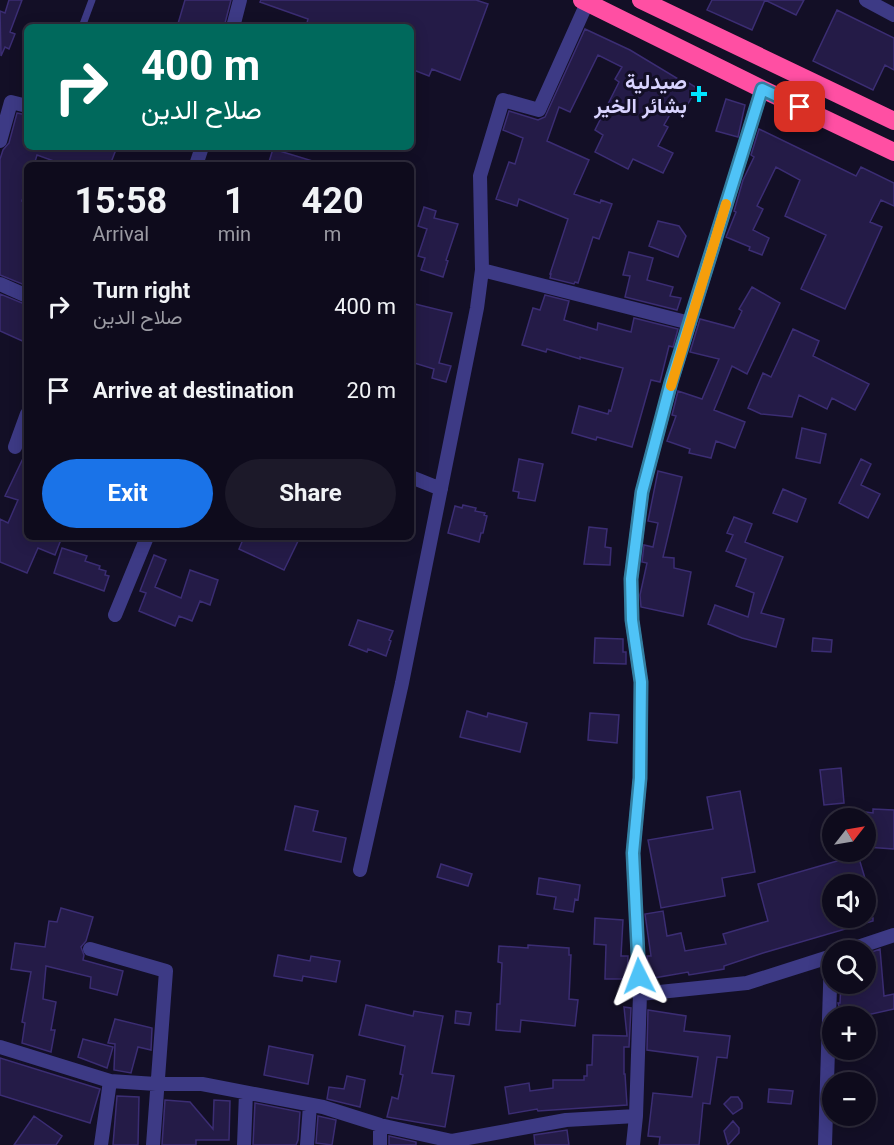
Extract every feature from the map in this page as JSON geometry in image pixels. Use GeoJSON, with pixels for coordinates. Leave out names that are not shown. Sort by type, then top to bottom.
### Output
{"type":"FeatureCollection","features":[{"type":"Feature","properties":{"kind":"highway"},"geometry":{"type":"LineString","coordinates":[[640,0],[894,121]]}},
{"type":"Feature","properties":{"kind":"highway"},"geometry":{"type":"LineString","coordinates":[[584,1],[894,152]]}},
{"type":"Feature","properties":{"kind":"street"},"geometry":{"type":"LineString","coordinates":[[234,24],[240,0]]}},
{"type":"Feature","properties":{"kind":"street"},"geometry":{"type":"LineString","coordinates":[[866,0],[894,15]]}},
{"type":"Feature","properties":{"kind":"street"},"geometry":{"type":"LineString","coordinates":[[360,870],[380,790],[477,308],[482,270],[480,176],[503,100],[539,110],[584,1]]}},
{"type":"Feature","properties":{"kind":"street"},"geometry":{"type":"LineString","coordinates":[[633,1145],[640,994],[633,853],[640,778],[641,682],[632,620],[631,579],[642,492],[690,323],[762,89]]}},
{"type":"Feature","properties":{"kind":"street"},"geometry":{"type":"LineString","coordinates":[[0,141],[11,102],[24,105]]}},
{"type":"Feature","properties":{"kind":"street"},"geometry":{"type":"LineString","coordinates":[[482,270],[690,323]]}},
{"type":"Feature","properties":{"kind":"street"},"geometry":{"type":"LineString","coordinates":[[0,284],[24,295]]}},
{"type":"Feature","properties":{"kind":"street"},"geometry":{"type":"LineString","coordinates":[[15,447],[24,422]]}},
{"type":"Feature","properties":{"kind":"street"},"geometry":{"type":"LineString","coordinates":[[414,478],[441,489]]}},
{"type":"Feature","properties":{"kind":"street"},"geometry":{"type":"LineString","coordinates":[[115,615],[146,540]]}},
{"type":"Feature","properties":{"kind":"street"},"geometry":{"type":"LineString","coordinates":[[876,941],[894,935]]}},
{"type":"Feature","properties":{"kind":"street"},"geometry":{"type":"LineString","coordinates":[[90,949],[166,971],[153,1145]]}},
{"type":"Feature","properties":{"kind":"street"},"geometry":{"type":"LineString","coordinates":[[640,994],[747,983],[822,959]]}},
{"type":"Feature","properties":{"kind":"street"},"geometry":{"type":"LineString","coordinates":[[825,1145],[831,994]]}},
{"type":"Feature","properties":{"kind":"street"},"geometry":{"type":"LineString","coordinates":[[0,1047],[110,1081],[202,1084],[310,1105],[452,1143],[566,1120],[636,1116]]}},
{"type":"Feature","properties":{"kind":"street"},"geometry":{"type":"LineString","coordinates":[[100,1145],[110,1081]]}},
{"type":"Feature","properties":{"kind":"street"},"geometry":{"type":"LineString","coordinates":[[244,1145],[246,1093]]}},
{"type":"Feature","properties":{"kind":"street"},"geometry":{"type":"LineString","coordinates":[[307,1145],[310,1105]]}},
{"type":"Feature","properties":{"kind":"street"},"geometry":{"type":"LineString","coordinates":[[380,1125],[380,1145]]}},
{"type":"Feature","properties":{"kind":"lane"},"geometry":{"type":"LineString","coordinates":[[83,24],[92,0]]}},
{"type":"Feature","properties":{"kind":"building"},"geometry":{"type":"Polygon","coordinates":[[[9,0],[22,0],[10,32],[15,34],[9,49],[5,47],[1,56],[0,11],[5,13],[9,0]]]}},
{"type":"Feature","properties":{"kind":"building"},"geometry":{"type":"Polygon","coordinates":[[[185,0],[231,0],[225,24],[178,24],[185,0]]]}},
{"type":"Feature","properties":{"kind":"building"},"geometry":{"type":"Polygon","coordinates":[[[261,0],[476,0],[488,4],[460,80],[432,69],[429,76],[414,70],[414,24],[309,24],[308,19],[260,2],[261,0]]]}},
{"type":"Feature","properties":{"kind":"building"},"geometry":{"type":"Polygon","coordinates":[[[712,0],[765,0],[752,30],[707,10],[712,0]]]}},
{"type":"Feature","properties":{"kind":"building"},"geometry":{"type":"Polygon","coordinates":[[[765,0],[804,0],[796,15],[765,0]]]}},
{"type":"Feature","properties":{"kind":"building"},"geometry":{"type":"Polygon","coordinates":[[[837,10],[894,38],[894,70],[885,65],[873,90],[813,61],[837,10]]]}},
{"type":"Feature","properties":{"kind":"building"},"geometry":{"type":"Polygon","coordinates":[[[585,29],[630,50],[697,88],[685,109],[676,104],[664,125],[668,127],[658,146],[673,153],[663,173],[633,159],[628,169],[595,152],[603,135],[595,130],[619,82],[615,79],[622,67],[598,55],[570,112],[559,107],[547,141],[589,160],[574,194],[600,203],[601,200],[612,204],[599,239],[593,237],[578,283],[574,284],[550,278],[568,219],[519,199],[517,206],[496,199],[509,162],[515,164],[523,138],[503,130],[509,111],[538,120],[545,117],[585,29]]]}},
{"type":"Feature","properties":{"kind":"building"},"geometry":{"type":"Polygon","coordinates":[[[726,99],[745,105],[738,137],[716,131],[726,99]]]}},
{"type":"Feature","properties":{"kind":"building"},"geometry":{"type":"Polygon","coordinates":[[[17,113],[24,114],[24,150],[116,150],[111,162],[57,162],[37,155],[35,162],[24,162],[22,201],[24,202],[24,285],[0,275],[0,159],[9,143],[17,113]]]}},
{"type":"Feature","properties":{"kind":"building"},"geometry":{"type":"Polygon","coordinates":[[[759,129],[856,176],[861,167],[894,183],[894,206],[881,200],[870,222],[882,227],[845,309],[801,289],[826,235],[785,216],[800,180],[776,167],[757,206],[763,209],[753,230],[769,238],[762,255],[726,237],[736,212],[734,211],[743,180],[754,157],[751,155],[759,129]]]}},
{"type":"Feature","properties":{"kind":"building"},"geometry":{"type":"Polygon","coordinates":[[[273,150],[276,150],[316,162],[269,162],[273,150]]]}},
{"type":"Feature","properties":{"kind":"building"},"geometry":{"type":"Polygon","coordinates":[[[424,207],[436,211],[434,218],[458,224],[443,277],[421,270],[425,258],[418,256],[427,229],[418,226],[424,207]]]}},
{"type":"Feature","properties":{"kind":"building"},"geometry":{"type":"Polygon","coordinates":[[[658,221],[679,226],[686,236],[678,257],[649,246],[658,221]]]}},
{"type":"Feature","properties":{"kind":"building"},"geometry":{"type":"Polygon","coordinates":[[[629,252],[653,258],[647,280],[673,287],[670,296],[681,298],[677,310],[625,297],[630,276],[623,275],[629,252]]]}},
{"type":"Feature","properties":{"kind":"building"},"geometry":{"type":"Polygon","coordinates":[[[752,287],[780,303],[747,374],[732,366],[714,410],[745,422],[735,448],[716,441],[711,458],[689,453],[690,449],[667,441],[676,416],[672,415],[678,391],[702,399],[719,359],[690,352],[700,319],[734,328],[742,311],[739,309],[752,287]]]}},
{"type":"Feature","properties":{"kind":"building"},"geometry":{"type":"Polygon","coordinates":[[[0,294],[24,304],[24,342],[0,331],[0,294]]]}},
{"type":"Feature","properties":{"kind":"building"},"geometry":{"type":"Polygon","coordinates":[[[545,295],[569,301],[564,320],[597,330],[598,323],[631,332],[634,318],[678,329],[673,347],[669,346],[660,382],[651,380],[632,447],[572,433],[579,406],[608,414],[609,410],[611,411],[623,368],[522,345],[533,308],[540,310],[545,295]]]}},
{"type":"Feature","properties":{"kind":"building"},"geometry":{"type":"Polygon","coordinates":[[[414,304],[452,313],[439,363],[451,366],[446,382],[432,378],[434,369],[414,363],[414,304]]]}},
{"type":"Feature","properties":{"kind":"building"},"geometry":{"type":"Polygon","coordinates":[[[793,329],[819,341],[813,356],[869,384],[855,410],[832,398],[827,409],[799,395],[792,417],[761,414],[748,408],[763,373],[771,377],[793,329]]]}},
{"type":"Feature","properties":{"kind":"building"},"geometry":{"type":"Polygon","coordinates":[[[802,428],[826,434],[820,463],[796,458],[802,428]]]}},
{"type":"Feature","properties":{"kind":"building"},"geometry":{"type":"Polygon","coordinates":[[[24,456],[24,540],[61,540],[55,555],[38,548],[27,573],[0,562],[0,519],[8,523],[18,500],[5,496],[24,456]]]}},
{"type":"Feature","properties":{"kind":"building"},"geometry":{"type":"Polygon","coordinates":[[[519,459],[543,464],[535,501],[518,498],[519,492],[513,491],[519,459]]]}},
{"type":"Feature","properties":{"kind":"building"},"geometry":{"type":"Polygon","coordinates":[[[861,459],[871,464],[861,485],[880,494],[868,518],[839,503],[861,459]]]}},
{"type":"Feature","properties":{"kind":"building"},"geometry":{"type":"Polygon","coordinates":[[[658,471],[682,477],[663,557],[674,558],[674,568],[691,572],[683,616],[641,607],[640,595],[647,563],[642,562],[644,545],[653,547],[658,523],[648,521],[658,471]]]}},
{"type":"Feature","properties":{"kind":"building"},"geometry":{"type":"Polygon","coordinates":[[[783,489],[806,499],[797,522],[773,513],[783,489]]]}},
{"type":"Feature","properties":{"kind":"building"},"geometry":{"type":"Polygon","coordinates":[[[463,505],[476,508],[475,511],[485,513],[484,515],[487,516],[479,542],[448,533],[455,506],[462,508],[463,505]]]}},
{"type":"Feature","properties":{"kind":"building"},"geometry":{"type":"Polygon","coordinates":[[[734,517],[752,524],[745,542],[783,557],[761,613],[784,619],[776,647],[742,638],[708,624],[715,605],[748,617],[754,593],[736,586],[746,559],[726,551],[733,535],[727,533],[734,517]]]}},
{"type":"Feature","properties":{"kind":"building"},"geometry":{"type":"Polygon","coordinates":[[[589,527],[607,529],[605,547],[611,548],[610,565],[584,564],[589,527]]]}},
{"type":"Feature","properties":{"kind":"building"},"geometry":{"type":"Polygon","coordinates":[[[243,540],[299,540],[284,570],[239,549],[243,540]]]}},
{"type":"Feature","properties":{"kind":"building"},"geometry":{"type":"Polygon","coordinates":[[[62,548],[87,556],[85,561],[100,566],[99,569],[106,571],[105,575],[109,576],[104,591],[54,573],[62,548]]]}},
{"type":"Feature","properties":{"kind":"building"},"geometry":{"type":"Polygon","coordinates":[[[154,555],[166,560],[155,587],[181,598],[190,570],[218,580],[210,605],[200,601],[192,621],[179,616],[175,626],[139,611],[146,593],[140,591],[154,555]]]}},
{"type":"Feature","properties":{"kind":"building"},"geometry":{"type":"Polygon","coordinates":[[[358,620],[393,631],[386,656],[349,645],[358,620]]]}},
{"type":"Feature","properties":{"kind":"building"},"geometry":{"type":"Polygon","coordinates":[[[595,638],[623,639],[626,664],[594,663],[595,638]]]}},
{"type":"Feature","properties":{"kind":"building"},"geometry":{"type":"Polygon","coordinates":[[[813,638],[832,640],[831,652],[812,651],[813,638]]]}},
{"type":"Feature","properties":{"kind":"building"},"geometry":{"type":"Polygon","coordinates":[[[467,711],[487,717],[488,713],[527,723],[520,752],[460,737],[467,711]]]}},
{"type":"Feature","properties":{"kind":"building"},"geometry":{"type":"Polygon","coordinates":[[[590,713],[619,715],[617,743],[588,740],[590,713]]]}},
{"type":"Feature","properties":{"kind":"building"},"geometry":{"type":"Polygon","coordinates":[[[841,768],[844,803],[824,805],[820,770],[841,768]]]}},
{"type":"Feature","properties":{"kind":"building"},"geometry":{"type":"Polygon","coordinates":[[[740,791],[755,872],[722,878],[725,896],[661,908],[648,840],[713,829],[707,797],[740,791]]]}},
{"type":"Feature","properties":{"kind":"building"},"geometry":{"type":"Polygon","coordinates":[[[295,806],[318,811],[313,831],[346,838],[341,862],[285,850],[295,806]]]}},
{"type":"Feature","properties":{"kind":"building"},"geometry":{"type":"Polygon","coordinates":[[[876,809],[894,810],[894,849],[876,848],[876,809]]]}},
{"type":"Feature","properties":{"kind":"building"},"geometry":{"type":"Polygon","coordinates":[[[834,862],[860,862],[864,874],[822,874],[822,928],[849,928],[763,953],[724,966],[724,969],[648,979],[647,956],[651,956],[645,914],[663,911],[667,936],[681,933],[685,951],[726,944],[723,934],[768,921],[758,884],[834,862]]]}},
{"type":"Feature","properties":{"kind":"building"},"geometry":{"type":"Polygon","coordinates":[[[441,864],[472,874],[468,886],[437,877],[441,864]]]}},
{"type":"Feature","properties":{"kind":"building"},"geometry":{"type":"Polygon","coordinates":[[[539,878],[580,885],[578,900],[575,899],[573,912],[554,909],[556,897],[537,894],[539,878]]]}},
{"type":"Feature","properties":{"kind":"building"},"geometry":{"type":"Polygon","coordinates":[[[61,908],[93,917],[86,941],[81,947],[83,960],[123,971],[117,995],[90,988],[91,977],[46,966],[43,999],[56,1002],[51,1030],[55,1030],[51,1052],[22,1043],[25,1023],[22,1022],[31,972],[11,969],[15,943],[45,947],[49,921],[57,922],[61,908]]]}},
{"type":"Feature","properties":{"kind":"building"},"geometry":{"type":"Polygon","coordinates":[[[595,918],[623,920],[621,956],[628,956],[627,979],[605,979],[606,945],[594,944],[595,918]]]}},
{"type":"Feature","properties":{"kind":"building"},"geometry":{"type":"Polygon","coordinates":[[[528,945],[569,948],[569,955],[571,955],[569,999],[578,1000],[575,1026],[521,1020],[520,1032],[496,1030],[502,963],[498,962],[499,946],[528,948],[528,945]]]}},
{"type":"Feature","properties":{"kind":"building"},"geometry":{"type":"Polygon","coordinates":[[[880,949],[884,996],[894,994],[894,1009],[876,1013],[876,1006],[839,1006],[840,994],[876,994],[876,950],[880,949]]]}},
{"type":"Feature","properties":{"kind":"building"},"geometry":{"type":"Polygon","coordinates":[[[278,955],[310,961],[311,956],[340,961],[336,982],[303,976],[302,981],[274,976],[278,955]]]}},
{"type":"Feature","properties":{"kind":"building"},"geometry":{"type":"Polygon","coordinates":[[[366,1005],[413,1016],[414,1011],[443,1016],[432,1073],[454,1076],[445,1127],[387,1117],[392,1097],[398,1099],[403,1075],[400,1074],[405,1046],[359,1035],[366,1005]]]}},
{"type":"Feature","properties":{"kind":"building"},"geometry":{"type":"Polygon","coordinates":[[[624,1007],[631,1008],[629,1047],[624,1047],[627,1105],[538,1111],[537,1109],[509,1114],[505,1087],[529,1083],[530,1091],[553,1088],[553,1080],[584,1080],[584,1076],[587,1076],[587,1065],[592,1065],[593,1035],[627,1036],[624,1007]]]}},
{"type":"Feature","properties":{"kind":"building"},"geometry":{"type":"Polygon","coordinates":[[[648,1010],[686,1016],[684,1031],[730,1036],[727,1058],[717,1057],[710,1104],[703,1103],[699,1145],[659,1145],[660,1137],[648,1136],[653,1093],[692,1097],[698,1057],[647,1050],[648,1010]]]}},
{"type":"Feature","properties":{"kind":"building"},"geometry":{"type":"Polygon","coordinates":[[[456,1011],[471,1013],[469,1025],[455,1023],[456,1011]]]}},
{"type":"Feature","properties":{"kind":"building"},"geometry":{"type":"Polygon","coordinates":[[[115,1019],[152,1028],[151,1050],[138,1047],[131,1073],[114,1070],[115,1044],[108,1043],[115,1019]]]}},
{"type":"Feature","properties":{"kind":"building"},"geometry":{"type":"Polygon","coordinates":[[[83,1039],[113,1047],[107,1068],[78,1057],[83,1039]]]}},
{"type":"Feature","properties":{"kind":"building"},"geometry":{"type":"Polygon","coordinates":[[[269,1046],[313,1055],[308,1084],[264,1075],[269,1046]]]}},
{"type":"Feature","properties":{"kind":"building"},"geometry":{"type":"Polygon","coordinates":[[[0,1058],[100,1089],[90,1123],[0,1095],[0,1058]]]}},
{"type":"Feature","properties":{"kind":"building"},"geometry":{"type":"Polygon","coordinates":[[[347,1076],[365,1080],[360,1107],[327,1099],[329,1087],[344,1089],[347,1076]]]}},
{"type":"Feature","properties":{"kind":"building"},"geometry":{"type":"Polygon","coordinates":[[[769,1089],[793,1091],[791,1104],[768,1102],[769,1089]]]}},
{"type":"Feature","properties":{"kind":"building"},"geometry":{"type":"Polygon","coordinates":[[[117,1096],[139,1097],[138,1145],[113,1145],[117,1096]]]}},
{"type":"Feature","properties":{"kind":"building"},"geometry":{"type":"Polygon","coordinates":[[[731,1097],[738,1097],[742,1103],[742,1108],[733,1114],[724,1104],[731,1097]]]}},
{"type":"Feature","properties":{"kind":"building"},"geometry":{"type":"Polygon","coordinates":[[[165,1100],[190,1102],[213,1129],[214,1100],[230,1101],[229,1140],[196,1140],[196,1145],[162,1145],[165,1100]]]}},
{"type":"Feature","properties":{"kind":"building"},"geometry":{"type":"Polygon","coordinates":[[[255,1103],[300,1112],[296,1145],[253,1145],[255,1103]]]}},
{"type":"Feature","properties":{"kind":"building"},"geometry":{"type":"Polygon","coordinates":[[[34,1116],[62,1136],[56,1145],[14,1145],[34,1116]]]}},
{"type":"Feature","properties":{"kind":"building"},"geometry":{"type":"Polygon","coordinates":[[[318,1116],[336,1120],[332,1145],[316,1143],[318,1116]]]}},
{"type":"Feature","properties":{"kind":"building"},"geometry":{"type":"Polygon","coordinates":[[[733,1121],[739,1128],[739,1133],[728,1145],[724,1131],[733,1121]]]}},
{"type":"Feature","properties":{"kind":"building"},"geometry":{"type":"Polygon","coordinates":[[[567,1130],[569,1145],[535,1145],[534,1135],[567,1130]]]}},
{"type":"Feature","properties":{"kind":"building"},"geometry":{"type":"Polygon","coordinates":[[[389,1136],[416,1142],[416,1145],[389,1145],[389,1136]]]}},
{"type":"Feature","properties":{"kind":"slow traffic"},"geometry":{"type":"LineString","coordinates":[[671,386],[726,204]]}},
{"type":"Feature","properties":{"kind":"place","name":"صيدلية بشائر الخير"},"geometry":{"type":"Point","coordinates":[699,94]}},
{"type":"Feature","properties":{"kind":"route"},"geometry":{"type":"LineString","coordinates":[[639,976],[633,853],[640,778],[641,682],[632,620],[631,579],[642,492],[671,382],[762,89],[800,107]]}}]}
